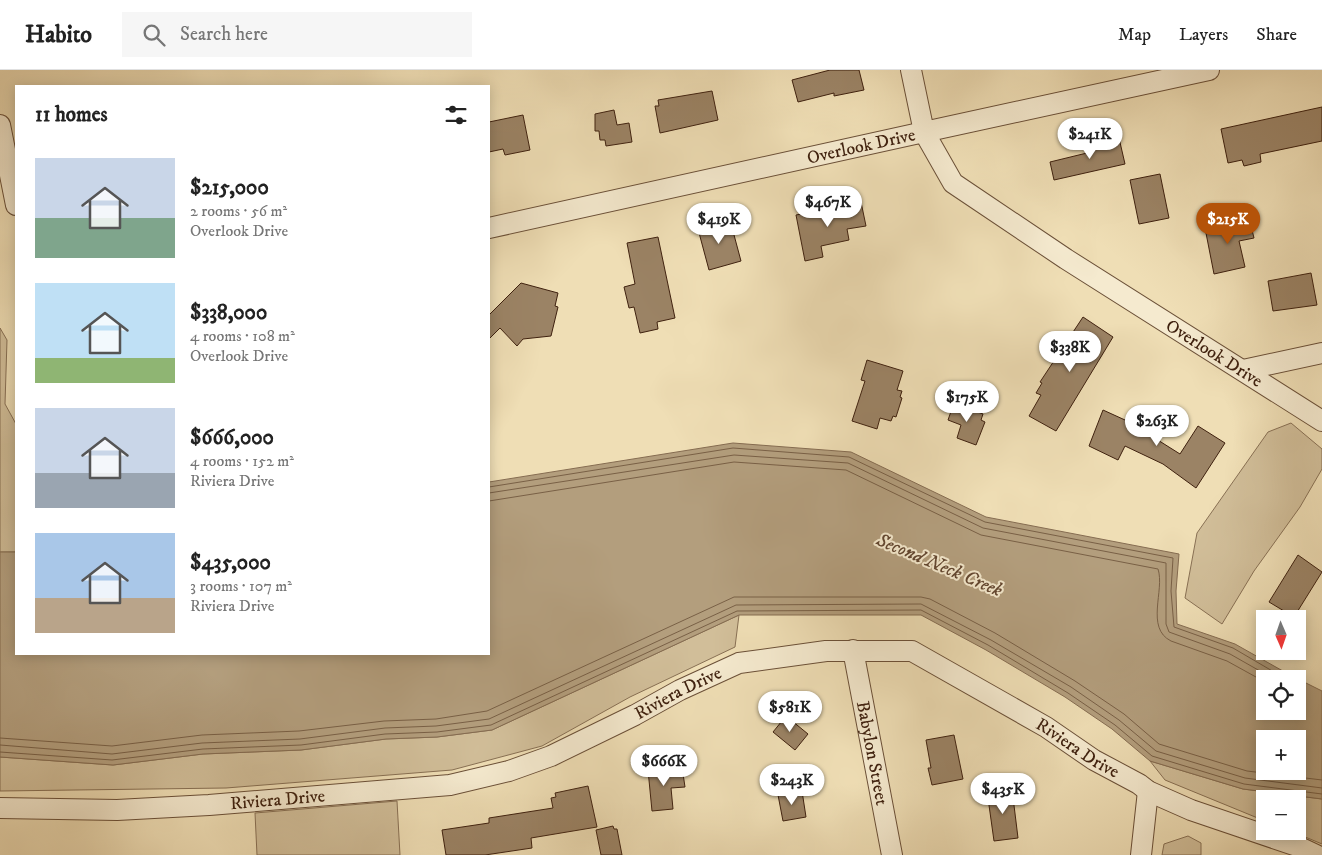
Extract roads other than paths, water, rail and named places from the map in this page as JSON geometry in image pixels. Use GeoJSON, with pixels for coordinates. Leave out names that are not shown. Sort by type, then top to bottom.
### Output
{"type":"FeatureCollection","features":[{"type":"Feature","properties":{"kind":"street"},"geometry":{"type":"LineString","coordinates":[[911,70],[924,132],[1209,70]]}},
{"type":"Feature","properties":{"kind":"street"},"geometry":{"type":"LineString","coordinates":[[0,125],[15,200]]}},
{"type":"Feature","properties":{"kind":"street","name":"Overlook Drive"},"geometry":{"type":"LineString","coordinates":[[490,228],[924,132],[953,183],[1066,259],[1322,421]]}},
{"type":"Feature","properties":{"kind":"street"},"geometry":{"type":"LineString","coordinates":[[1243,370],[1322,353]]}},
{"type":"Feature","properties":{"kind":"street","name":"Babylon Street"},"geometry":{"type":"LineString","coordinates":[[853,650],[892,855]]}},
{"type":"Feature","properties":{"kind":"street","name":"Riviera Drive"},"geometry":{"type":"LineString","coordinates":[[0,808],[117,810],[209,806],[450,785],[509,771],[551,756],[635,715],[680,690],[740,663],[826,651],[912,651],[1022,713],[1094,760],[1139,784],[1148,791],[1190,810],[1297,846],[1316,855]]}},
{"type":"Feature","properties":{"kind":"street"},"geometry":{"type":"LineString","coordinates":[[1141,855],[1148,791]]}},
{"type":"Feature","properties":{"kind":"water","name":"Second Neck Creek"},"geometry":{"type":"Polygon","coordinates":[[[733,443],[851,452],[986,517],[1179,554],[1176,591],[1177,624],[1235,644],[1256,656],[1256,660],[1263,660],[1281,670],[1256,670],[1256,720],[1306,720],[1306,683],[1322,691],[1322,799],[1306,797],[1306,790],[1243,789],[1150,761],[1112,729],[1065,697],[986,650],[921,615],[739,615],[492,730],[437,737],[386,739],[301,750],[203,754],[113,765],[0,757],[0,552],[15,552],[15,655],[490,655],[490,482],[733,443]]]}}]}
